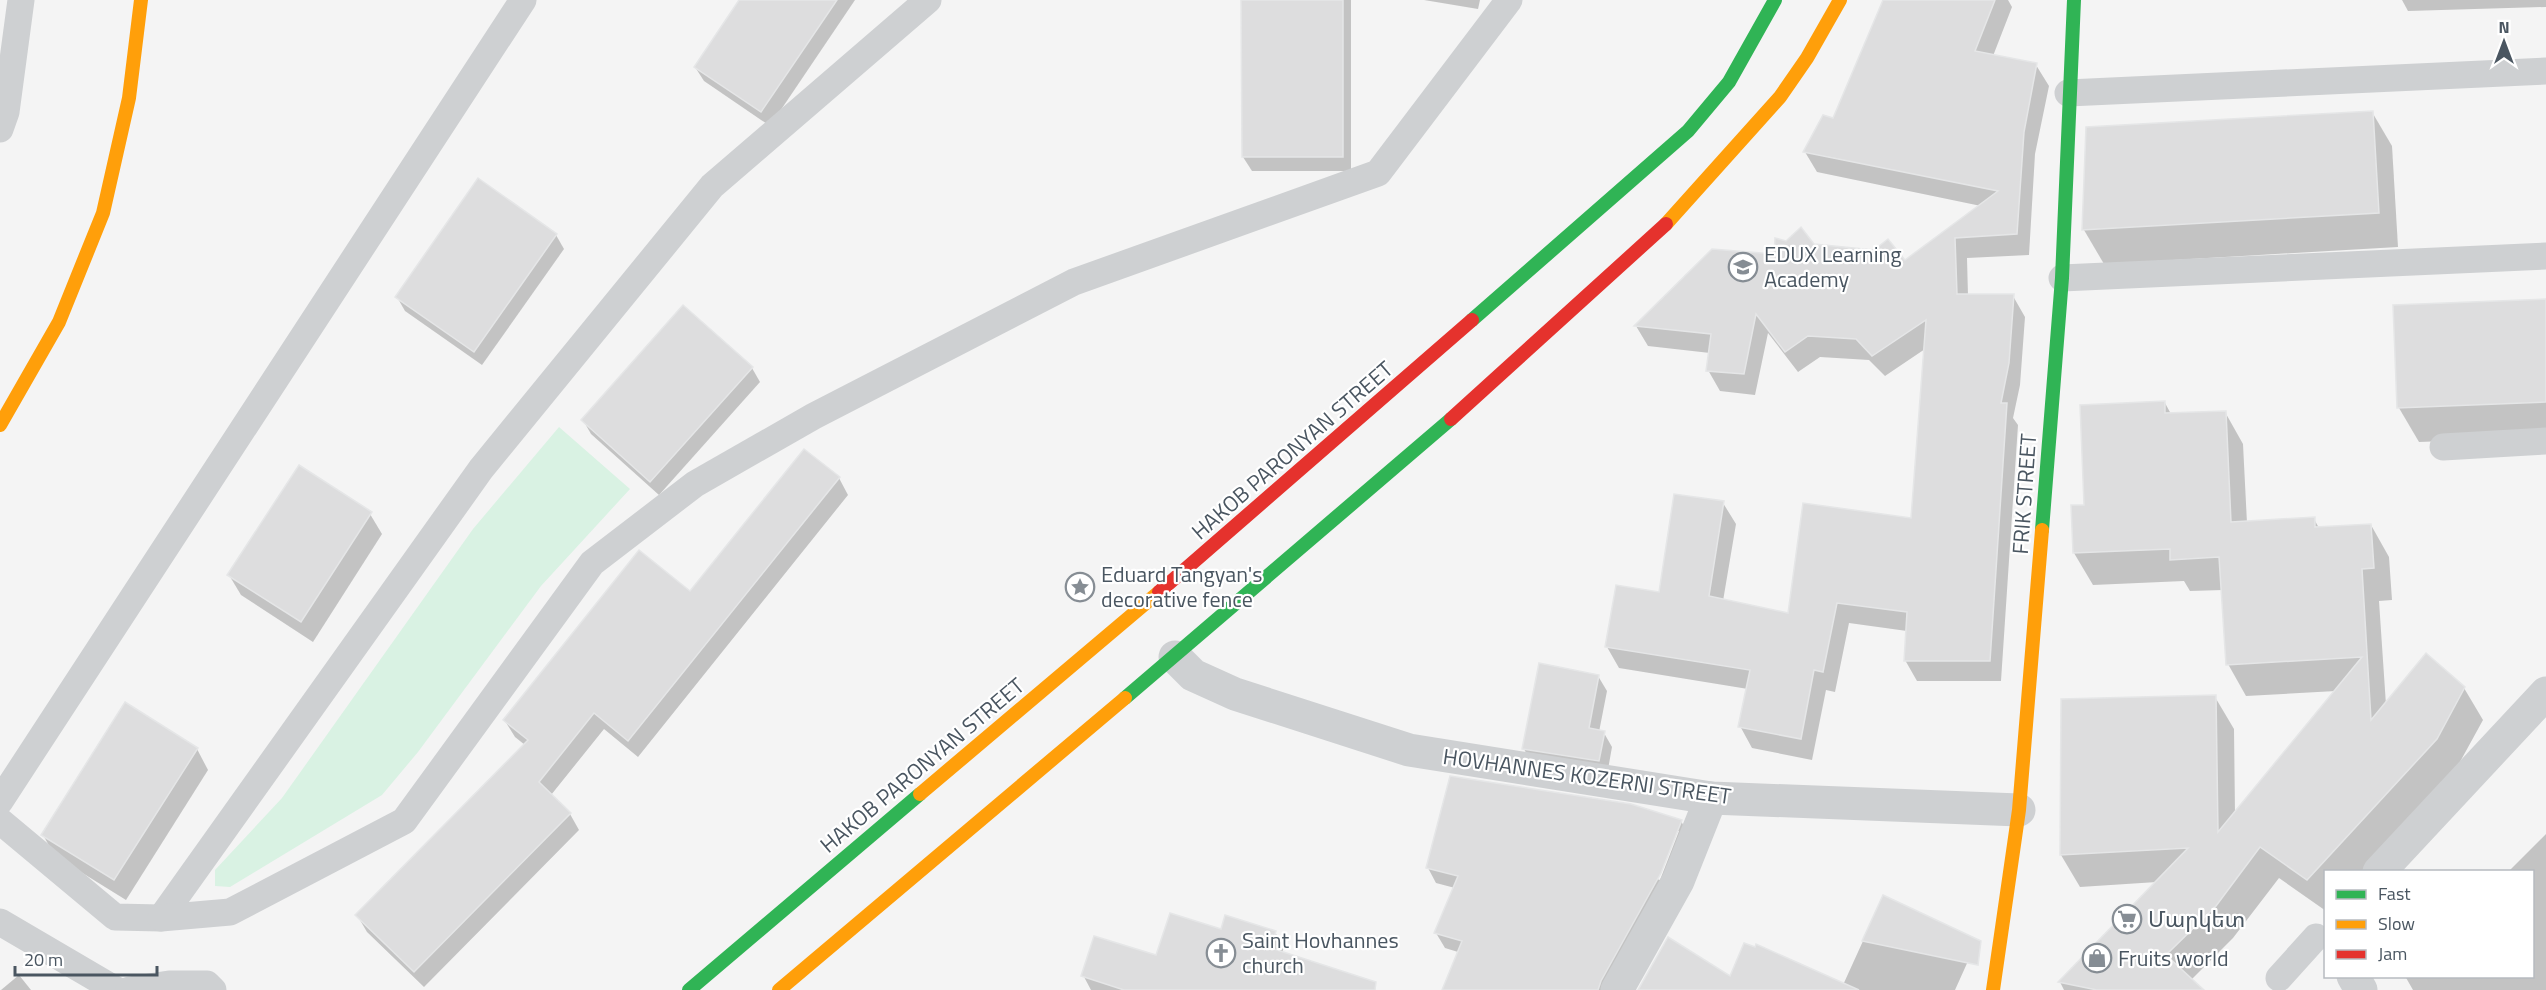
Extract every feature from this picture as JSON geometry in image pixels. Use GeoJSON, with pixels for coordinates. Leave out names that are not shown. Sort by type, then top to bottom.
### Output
{"type":"FeatureCollection","features":[{"type":"Feature","properties":{"kind":"main road"},"geometry":{"type":"LineString","coordinates":[[0,426],[59,322],[103,213],[129,98],[141,0]]}},
{"type":"Feature","properties":{"kind":"main road","name":"HAKOB PARONYAN STREET"},"geometry":{"type":"LineString","coordinates":[[688,990],[1250,515],[1688,131],[1729,82],[1775,0]]}},
{"type":"Feature","properties":{"kind":"main road"},"geometry":{"type":"LineString","coordinates":[[779,990],[1401,464],[1679,212],[1780,97],[1807,58],[1840,0]]}},
{"type":"Feature","properties":{"kind":"main road","name":"FRIK STREET"},"geometry":{"type":"LineString","coordinates":[[1993,990],[2019,810],[2062,278],[2068,93],[2074,0]]}},
{"type":"Feature","properties":{"kind":"street","name":"HOVHANNES KOZERNI STREET"},"geometry":{"type":"LineString","coordinates":[[1175,657],[1193,675],[1235,694],[1409,750],[1710,798],[2019,810]]}},
{"type":"Feature","properties":{"kind":"street"},"geometry":{"type":"LineString","coordinates":[[2381,870],[2546,693]]}},
{"type":"Feature","properties":{"kind":"street"},"geometry":{"type":"LineString","coordinates":[[1617,990],[1678,881],[1710,798]]}},
{"type":"Feature","properties":{"kind":"lane"},"geometry":{"type":"LineString","coordinates":[[0,129],[6,112],[21,0]]}},
{"type":"Feature","properties":{"kind":"lane"},"geometry":{"type":"LineString","coordinates":[[0,801],[523,0]]}},
{"type":"Feature","properties":{"kind":"lane"},"geometry":{"type":"LineString","coordinates":[[161,918],[481,469],[712,186],[928,0]]}},
{"type":"Feature","properties":{"kind":"lane"},"geometry":{"type":"LineString","coordinates":[[0,821],[115,917],[161,918],[230,912],[404,821],[592,563],[695,484],[814,416],[1074,282],[1378,173],[1509,0]]}},
{"type":"Feature","properties":{"kind":"lane"},"geometry":{"type":"LineString","coordinates":[[2068,93],[2546,71]]}},
{"type":"Feature","properties":{"kind":"lane"},"geometry":{"type":"LineString","coordinates":[[2062,278],[2546,256]]}},
{"type":"Feature","properties":{"kind":"lane"},"geometry":{"type":"LineString","coordinates":[[2443,447],[2546,441]]}},
{"type":"Feature","properties":{"kind":"lane"},"geometry":{"type":"LineString","coordinates":[[0,922],[116,990]]}},
{"type":"Feature","properties":{"kind":"lane"},"geometry":{"type":"LineString","coordinates":[[2279,978],[2315,937]]}},
{"type":"Feature","properties":{"kind":"lane"},"geometry":{"type":"LineString","coordinates":[[129,990],[169,984],[207,984],[213,990]]}},
{"type":"Feature","properties":{"kind":"green space"},"geometry":{"type":"Polygon","coordinates":[[[559,427],[630,489],[541,586],[418,752],[382,795],[230,887],[215,886],[215,870],[282,798],[473,529],[559,427]]]}},
{"type":"Feature","properties":{"kind":"building"},"geometry":{"type":"Polygon","coordinates":[[[739,0],[837,0],[761,112],[694,67],[739,0]]]}},
{"type":"Feature","properties":{"kind":"building"},"geometry":{"type":"Polygon","coordinates":[[[1241,0],[1343,0],[1343,157],[1242,157],[1241,0]]]}},
{"type":"Feature","properties":{"kind":"building"},"geometry":{"type":"Polygon","coordinates":[[[1883,0],[1995,0],[1975,51],[2037,63],[2024,132],[2017,234],[1955,238],[1957,294],[2014,294],[2009,363],[2001,403],[2007,403],[1990,661],[1904,661],[1907,612],[1837,603],[1823,672],[1814,670],[1801,739],[1738,727],[1750,670],[1605,647],[1616,585],[1659,592],[1674,494],[1724,501],[1709,596],[1788,613],[1803,503],[1911,518],[1926,320],[1872,356],[1856,339],[1808,336],[1785,352],[1756,314],[1744,374],[1706,371],[1711,334],[1634,326],[1712,249],[1774,254],[1775,238],[1786,241],[1801,227],[1814,244],[1874,250],[1888,239],[1905,260],[1998,191],[1803,152],[1823,115],[1833,118],[1883,0]]]}},
{"type":"Feature","properties":{"kind":"building"},"geometry":{"type":"Polygon","coordinates":[[[2373,111],[2379,213],[2082,230],[2086,127],[2373,111]]]}},
{"type":"Feature","properties":{"kind":"building"},"geometry":{"type":"Polygon","coordinates":[[[478,178],[557,234],[474,352],[395,297],[478,178]]]}},
{"type":"Feature","properties":{"kind":"building"},"geometry":{"type":"Polygon","coordinates":[[[2546,299],[2546,402],[2397,408],[2393,305],[2546,299]]]}},
{"type":"Feature","properties":{"kind":"building"},"geometry":{"type":"Polygon","coordinates":[[[683,305],[753,367],[650,482],[581,420],[683,305]]]}},
{"type":"Feature","properties":{"kind":"building"},"geometry":{"type":"Polygon","coordinates":[[[2165,401],[2165,413],[2226,411],[2231,522],[2315,517],[2315,527],[2371,524],[2374,568],[2362,569],[2371,720],[2426,653],[2465,687],[2437,739],[2307,880],[2260,847],[2216,906],[2166,955],[2204,990],[2097,990],[2058,982],[2188,848],[2060,855],[2061,699],[2216,695],[2218,832],[2362,657],[2226,665],[2219,557],[2170,560],[2170,549],[2073,553],[2071,505],[2084,505],[2080,405],[2165,401]]]}},
{"type":"Feature","properties":{"kind":"building"},"geometry":{"type":"Polygon","coordinates":[[[804,449],[840,477],[628,741],[594,713],[539,782],[571,813],[414,972],[355,915],[528,740],[503,720],[639,550],[690,591],[804,449]]]}},
{"type":"Feature","properties":{"kind":"building"},"geometry":{"type":"Polygon","coordinates":[[[299,465],[372,512],[301,622],[227,575],[299,465]]]}},
{"type":"Feature","properties":{"kind":"building"},"geometry":{"type":"Polygon","coordinates":[[[1539,663],[1599,675],[1589,728],[1605,731],[1599,761],[1522,749],[1539,663]]]}},
{"type":"Feature","properties":{"kind":"building"},"geometry":{"type":"Polygon","coordinates":[[[125,702],[198,748],[114,880],[41,835],[125,702]]]}},
{"type":"Feature","properties":{"kind":"building"},"geometry":{"type":"Polygon","coordinates":[[[1450,776],[1631,804],[1682,820],[1661,873],[1598,990],[1442,990],[1462,941],[1434,933],[1458,876],[1426,868],[1450,776]]]}},
{"type":"Feature","properties":{"kind":"building"},"geometry":{"type":"Polygon","coordinates":[[[1883,895],[1981,941],[1978,965],[1862,941],[1883,895]]]}},
{"type":"Feature","properties":{"kind":"building","name":"Saint Hovhannes church"},"geometry":{"type":"Polygon","coordinates":[[[1170,913],[1221,929],[1225,915],[1276,931],[1271,948],[1376,982],[1375,990],[1124,990],[1081,976],[1094,936],[1156,955],[1170,913]]]}},
{"type":"Feature","properties":{"kind":"building"},"geometry":{"type":"Polygon","coordinates":[[[1668,937],[1730,976],[1744,943],[1755,947],[1756,944],[1859,990],[1638,990],[1668,937]]]}},
{"type":"Feature","properties":{"kind":"traffic: fast"},"geometry":{"type":"LineString","coordinates":[[1472,320],[1688,131],[1729,82],[1775,0]]}},
{"type":"Feature","properties":{"kind":"traffic: fast"},"geometry":{"type":"LineString","coordinates":[[2042,530],[2062,278],[2074,0]]}},
{"type":"Feature","properties":{"kind":"traffic: fast"},"geometry":{"type":"LineString","coordinates":[[1125,698],[1451,419]]}},
{"type":"Feature","properties":{"kind":"traffic: fast"},"geometry":{"type":"LineString","coordinates":[[689,990],[920,794]]}},
{"type":"Feature","properties":{"kind":"traffic: slow"},"geometry":{"type":"LineString","coordinates":[[0,425],[59,322],[103,213],[129,98],[141,0]]}},
{"type":"Feature","properties":{"kind":"traffic: slow"},"geometry":{"type":"LineString","coordinates":[[1666,224],[1780,97],[1807,58],[1840,0]]}},
{"type":"Feature","properties":{"kind":"traffic: slow"},"geometry":{"type":"LineString","coordinates":[[1993,990],[2019,810],[2042,530]]}},
{"type":"Feature","properties":{"kind":"traffic: slow"},"geometry":{"type":"LineString","coordinates":[[920,794],[1159,592]]}},
{"type":"Feature","properties":{"kind":"traffic: slow"},"geometry":{"type":"LineString","coordinates":[[779,990],[1125,698]]}},
{"type":"Feature","properties":{"kind":"traffic: jam"},"geometry":{"type":"LineString","coordinates":[[1451,419],[1666,224]]}},
{"type":"Feature","properties":{"kind":"traffic: jam"},"geometry":{"type":"LineString","coordinates":[[1159,592],[1472,320]]}},
{"type":"Feature","properties":{"kind":"place","name":"EDUX Learning Academy"},"geometry":{"type":"Point","coordinates":[1743,267]}},
{"type":"Feature","properties":{"kind":"place","name":"Eduard Tangyan's decorative fence"},"geometry":{"type":"Point","coordinates":[1080,587]}},
{"type":"Feature","properties":{"kind":"place","name":"Մարկետ"},"geometry":{"type":"Point","coordinates":[2127,919]}},
{"type":"Feature","properties":{"kind":"place","name":"Saint Hovhannes church"},"geometry":{"type":"Point","coordinates":[1221,953]}},
{"type":"Feature","properties":{"kind":"place","name":"Fruits world"},"geometry":{"type":"Point","coordinates":[2097,958]}}]}
